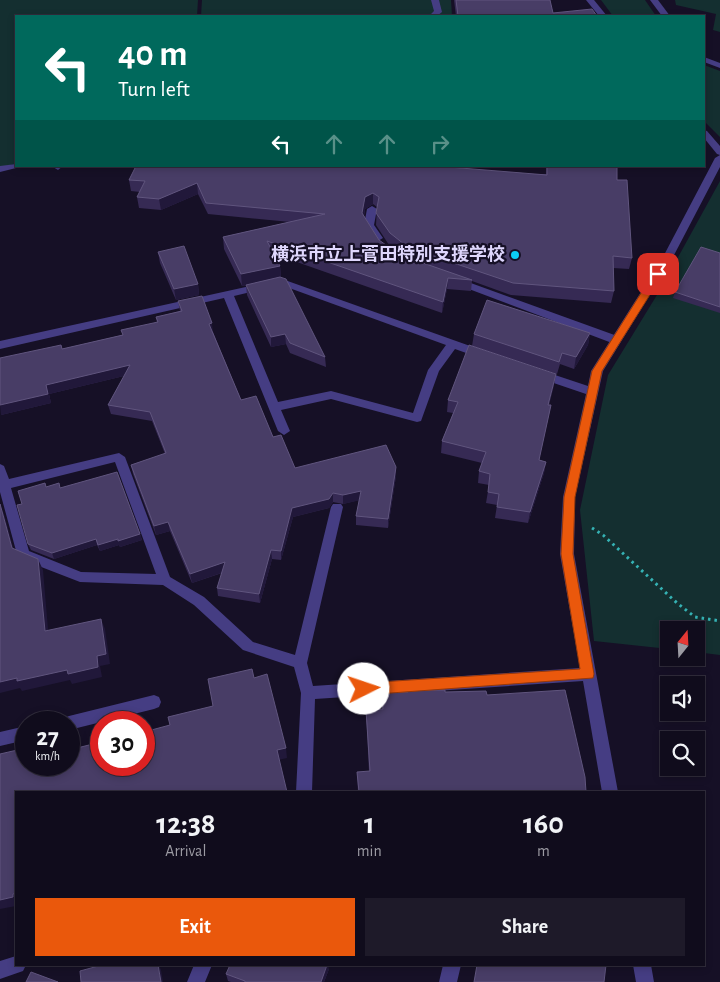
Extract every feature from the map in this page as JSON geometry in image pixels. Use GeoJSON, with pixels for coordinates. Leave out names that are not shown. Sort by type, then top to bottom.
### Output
{"type":"FeatureCollection","features":[{"type":"Feature","properties":{"kind":"street"},"geometry":{"type":"LineString","coordinates":[[434,15],[438,12],[435,0]]}},
{"type":"Feature","properties":{"kind":"street"},"geometry":{"type":"LineString","coordinates":[[590,0],[602,15]]}},
{"type":"Feature","properties":{"kind":"street"},"geometry":{"type":"LineString","coordinates":[[654,0],[665,15]]}},
{"type":"Feature","properties":{"kind":"street"},"geometry":{"type":"LineString","coordinates":[[705,59],[720,66]]}},
{"type":"Feature","properties":{"kind":"street"},"geometry":{"type":"LineString","coordinates":[[705,134],[720,152]]}},
{"type":"Feature","properties":{"kind":"street"},"geometry":{"type":"LineString","coordinates":[[610,791],[567,554],[571,488],[597,371],[668,257],[720,158]]}},
{"type":"Feature","properties":{"kind":"street"},"geometry":{"type":"LineString","coordinates":[[0,169],[15,167]]}},
{"type":"Feature","properties":{"kind":"street"},"geometry":{"type":"LineString","coordinates":[[372,209],[369,224],[384,248]]}},
{"type":"Feature","properties":{"kind":"street"},"geometry":{"type":"LineString","coordinates":[[450,279],[616,340]]}},
{"type":"Feature","properties":{"kind":"street"},"geometry":{"type":"LineString","coordinates":[[0,345],[282,282],[490,358]]}},
{"type":"Feature","properties":{"kind":"street"},"geometry":{"type":"LineString","coordinates":[[228,294],[276,407],[284,431]]}},
{"type":"Feature","properties":{"kind":"street"},"geometry":{"type":"LineString","coordinates":[[276,407],[331,395],[417,418],[434,370],[452,345]]}},
{"type":"Feature","properties":{"kind":"street"},"geometry":{"type":"LineString","coordinates":[[527,370],[592,392]]}},
{"type":"Feature","properties":{"kind":"street"},"geometry":{"type":"LineString","coordinates":[[4,485],[119,457],[164,580]]}},
{"type":"Feature","properties":{"kind":"street"},"geometry":{"type":"LineString","coordinates":[[0,469],[23,554],[80,577],[164,580],[199,601],[248,646],[300,664]]}},
{"type":"Feature","properties":{"kind":"street"},"geometry":{"type":"LineString","coordinates":[[304,791],[308,692],[300,664],[337,508]]}},
{"type":"Feature","properties":{"kind":"street"},"geometry":{"type":"LineString","coordinates":[[308,692],[588,674]]}},
{"type":"Feature","properties":{"kind":"street"},"geometry":{"type":"LineString","coordinates":[[80,719],[154,702]]}},
{"type":"Feature","properties":{"kind":"street"},"geometry":{"type":"LineString","coordinates":[[0,739],[15,736]]}},
{"type":"Feature","properties":{"kind":"street"},"geometry":{"type":"LineString","coordinates":[[0,970],[15,966]]}},
{"type":"Feature","properties":{"kind":"street"},"geometry":{"type":"LineString","coordinates":[[196,982],[203,966]]}},
{"type":"Feature","properties":{"kind":"street"},"geometry":{"type":"LineString","coordinates":[[448,982],[452,966]]}},
{"type":"Feature","properties":{"kind":"street"},"geometry":{"type":"LineString","coordinates":[[642,966],[645,982]]}},
{"type":"Feature","properties":{"kind":"path"},"geometry":{"type":"LineString","coordinates":[[569,513],[603,535],[677,604],[695,617],[720,621]]}},
{"type":"Feature","properties":{"kind":"green space"},"geometry":{"type":"Polygon","coordinates":[[[0,0],[198,0],[197,15],[15,15],[15,164],[0,167],[0,0]]]}},
{"type":"Feature","properties":{"kind":"green space"},"geometry":{"type":"Polygon","coordinates":[[[202,0],[451,0],[452,15],[201,15],[202,0]]]}},
{"type":"Feature","properties":{"kind":"green space"},"geometry":{"type":"Polygon","coordinates":[[[601,0],[645,0],[655,15],[612,15],[601,0]]]}},
{"type":"Feature","properties":{"kind":"green space"},"geometry":{"type":"Polygon","coordinates":[[[675,0],[720,0],[720,32],[713,30],[716,14],[676,5],[675,0]]]}},
{"type":"Feature","properties":{"kind":"green space"},"geometry":{"type":"Polygon","coordinates":[[[705,65],[720,71],[720,137],[705,122],[705,65]]]}},
{"type":"Feature","properties":{"kind":"green space"},"geometry":{"type":"Polygon","coordinates":[[[720,181],[720,655],[705,653],[705,621],[660,621],[660,648],[594,641],[580,510],[608,375],[660,290],[720,181]]]}},
{"type":"Feature","properties":{"kind":"building"},"geometry":{"type":"Polygon","coordinates":[[[456,0],[550,0],[553,13],[592,9],[596,15],[458,15],[456,0]]]}},
{"type":"Feature","properties":{"kind":"building","name":"横浜市立上菅田特別支援学校"},"geometry":{"type":"Polygon","coordinates":[[[136,167],[448,167],[547,175],[547,167],[617,167],[617,180],[627,180],[632,258],[613,256],[614,291],[513,283],[409,248],[390,233],[376,213],[379,197],[373,193],[365,197],[362,213],[379,240],[400,255],[472,280],[448,278],[443,302],[267,241],[280,266],[241,274],[223,237],[325,214],[206,203],[197,183],[159,199],[137,197],[145,181],[129,180],[136,167]]]}},
{"type":"Feature","properties":{"kind":"building"},"geometry":{"type":"Polygon","coordinates":[[[184,246],[198,284],[174,289],[158,252],[184,246]]]}},
{"type":"Feature","properties":{"kind":"building"},"geometry":{"type":"Polygon","coordinates":[[[701,247],[720,253],[720,307],[675,292],[701,247]]]}},
{"type":"Feature","properties":{"kind":"building"},"geometry":{"type":"Polygon","coordinates":[[[280,277],[286,279],[325,357],[290,343],[285,334],[271,337],[246,285],[280,277]]]}},
{"type":"Feature","properties":{"kind":"building"},"geometry":{"type":"Polygon","coordinates":[[[202,296],[212,323],[209,324],[241,400],[256,396],[273,437],[281,435],[295,468],[386,445],[396,467],[388,519],[356,516],[361,491],[343,495],[333,493],[329,499],[292,508],[281,551],[271,550],[259,594],[217,588],[225,562],[190,574],[168,522],[154,526],[131,465],[166,453],[150,412],[108,405],[130,365],[46,385],[48,394],[0,405],[0,358],[61,345],[62,349],[123,335],[121,330],[158,322],[156,317],[182,311],[178,301],[202,296]]]}},
{"type":"Feature","properties":{"kind":"building"},"geometry":{"type":"Polygon","coordinates":[[[487,300],[590,333],[576,357],[562,353],[559,362],[474,334],[487,300]]]}},
{"type":"Feature","properties":{"kind":"building"},"geometry":{"type":"Polygon","coordinates":[[[469,345],[556,374],[548,405],[551,405],[539,460],[546,462],[530,512],[497,507],[499,494],[488,492],[490,474],[479,471],[486,452],[442,441],[458,402],[448,400],[469,345]]]}},
{"type":"Feature","properties":{"kind":"building"},"geometry":{"type":"Polygon","coordinates":[[[117,472],[140,534],[98,545],[96,539],[52,553],[28,544],[17,505],[22,504],[18,491],[45,483],[46,487],[59,483],[60,488],[117,472]]]}},
{"type":"Feature","properties":{"kind":"building"},"geometry":{"type":"Polygon","coordinates":[[[0,504],[12,548],[38,559],[45,631],[101,619],[106,654],[97,656],[98,667],[68,674],[67,670],[17,681],[17,678],[0,682],[0,504]]]}},
{"type":"Feature","properties":{"kind":"building"},"geometry":{"type":"Polygon","coordinates":[[[252,669],[254,678],[267,674],[286,748],[277,750],[287,791],[15,791],[15,893],[13,897],[0,900],[0,754],[15,751],[15,776],[80,776],[80,747],[90,745],[90,776],[155,776],[155,729],[170,725],[168,717],[213,706],[208,679],[252,669]]]}},
{"type":"Feature","properties":{"kind":"building"},"geometry":{"type":"Polygon","coordinates":[[[408,690],[445,690],[445,692],[486,691],[487,695],[565,690],[585,777],[586,791],[359,791],[357,772],[370,771],[366,710],[383,709],[382,692],[408,692],[408,690]]]}},
{"type":"Feature","properties":{"kind":"building"},"geometry":{"type":"Polygon","coordinates":[[[98,966],[158,966],[161,982],[81,982],[80,971],[98,966]]]}},
{"type":"Feature","properties":{"kind":"building"},"geometry":{"type":"Polygon","coordinates":[[[230,966],[327,966],[321,982],[245,982],[226,974],[230,966]]]}},
{"type":"Feature","properties":{"kind":"building"},"geometry":{"type":"Polygon","coordinates":[[[477,966],[606,966],[604,982],[474,982],[477,966]]]}},
{"type":"Feature","properties":{"kind":"building"},"geometry":{"type":"Polygon","coordinates":[[[31,972],[58,982],[26,982],[31,972]]]}},
{"type":"Feature","properties":{"kind":"place","name":"横浜市立上菅田特別支援学校"},"geometry":{"type":"Point","coordinates":[515,255]}},
{"type":"Feature","properties":{"kind":"route"},"geometry":{"type":"LineString","coordinates":[[364,689],[588,674],[567,554],[570,497],[582,432],[597,371],[658,274]]}}]}
